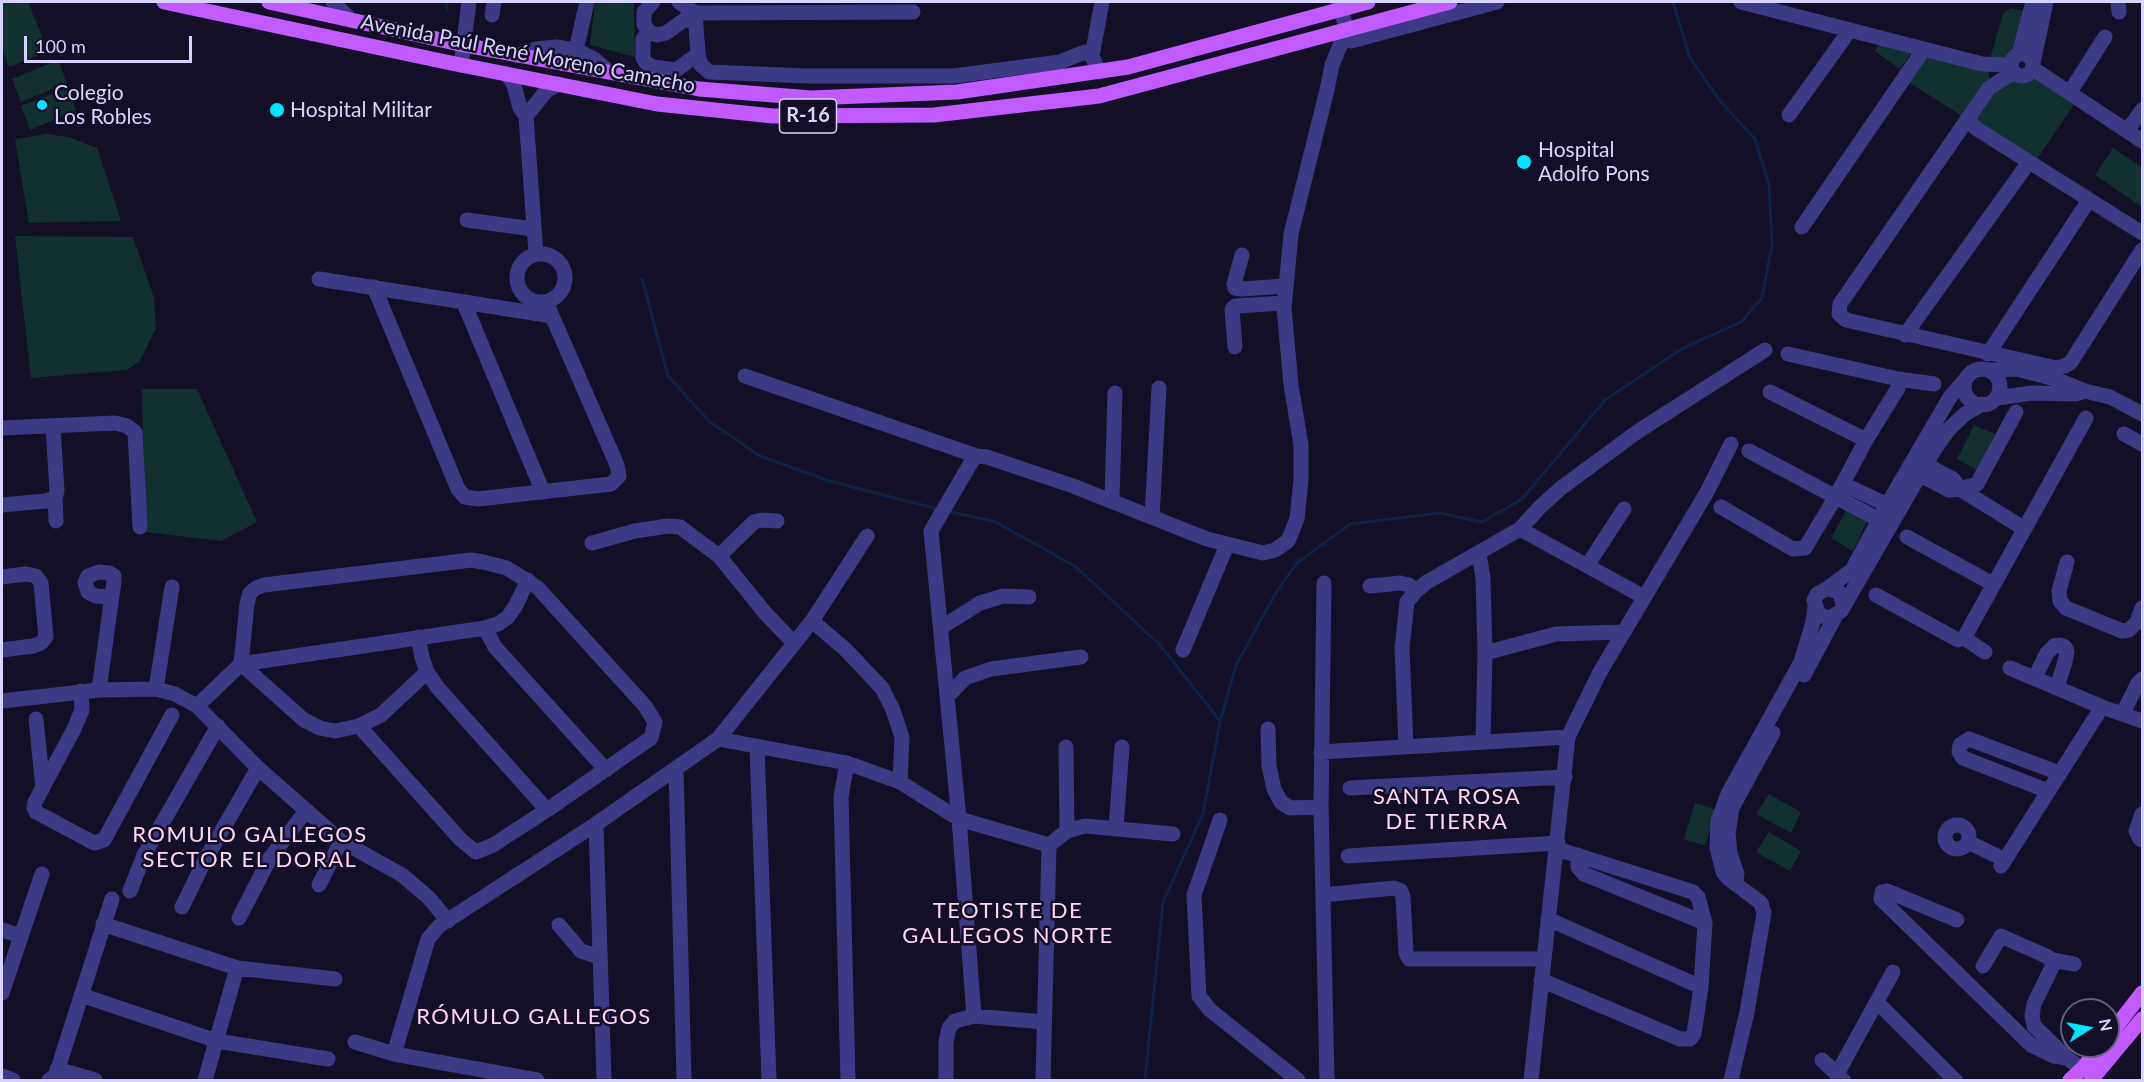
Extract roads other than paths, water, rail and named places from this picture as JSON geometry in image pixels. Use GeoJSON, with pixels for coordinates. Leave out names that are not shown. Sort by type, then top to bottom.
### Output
{"type":"FeatureCollection","features":[{"type":"Feature","properties":{"kind":"main road","name":"Avenida Paúl René Moreno Camacho"},"geometry":{"type":"LineString","coordinates":[[164,2],[657,104],[773,116],[934,115],[1099,96],[1450,2]]}},
{"type":"Feature","properties":{"kind":"main road","name":"Avenida Paúl René Moreno Camacho"},"geometry":{"type":"LineString","coordinates":[[268,2],[464,45],[609,72],[673,77],[699,89],[812,98],[957,92],[1128,67],[1339,5],[1368,2]]}},
{"type":"Feature","properties":{"kind":"main road"},"geometry":{"type":"LineString","coordinates":[[2120,1021],[2142,993]]}},
{"type":"Feature","properties":{"kind":"main road"},"geometry":{"type":"LineString","coordinates":[[2070,1080],[2087,1075],[2142,1019]]}},
{"type":"Feature","properties":{"kind":"main road"},"geometry":{"type":"LineString","coordinates":[[2087,1075],[2095,1058]]}},
{"type":"Feature","properties":{"kind":"street"},"geometry":{"type":"LineString","coordinates":[[333,2],[351,20]]}},
{"type":"Feature","properties":{"kind":"street"},"geometry":{"type":"LineString","coordinates":[[461,65],[469,2]]}},
{"type":"Feature","properties":{"kind":"street"},"geometry":{"type":"LineString","coordinates":[[576,50],[587,2]]}},
{"type":"Feature","properties":{"kind":"street"},"geometry":{"type":"LineString","coordinates":[[653,2],[644,12],[644,24],[649,32],[657,35],[666,33],[695,12],[815,7],[913,12]]}},
{"type":"Feature","properties":{"kind":"street"},"geometry":{"type":"LineString","coordinates":[[679,2],[695,12]]}},
{"type":"Feature","properties":{"kind":"street"},"geometry":{"type":"LineString","coordinates":[[1092,56],[1102,2]]}},
{"type":"Feature","properties":{"kind":"street"},"geometry":{"type":"LineString","coordinates":[[1339,5],[1351,41],[1497,2]]}},
{"type":"Feature","properties":{"kind":"street"},"geometry":{"type":"LineString","coordinates":[[1742,2],[1982,64],[2015,63]]}},
{"type":"Feature","properties":{"kind":"street"},"geometry":{"type":"LineString","coordinates":[[2033,2],[2015,63],[1989,88],[1967,119],[1840,304],[1839,314],[1846,320],[1905,335],[2056,368],[2071,362],[2142,250]]}},
{"type":"Feature","properties":{"kind":"street"},"geometry":{"type":"LineString","coordinates":[[2015,63],[2021,76],[2025,75],[2033,65],[2046,2]]}},
{"type":"Feature","properties":{"kind":"street"},"geometry":{"type":"LineString","coordinates":[[695,12],[698,54],[701,65],[709,72],[807,76],[954,76],[1059,62],[1085,52],[1092,56],[1099,72]]}},
{"type":"Feature","properties":{"kind":"street"},"geometry":{"type":"LineString","coordinates":[[745,376],[1112,500],[1207,539],[1263,553],[1275,550],[1288,541],[1297,519],[1301,480],[1301,445],[1291,385],[1284,303],[1291,234],[1332,65],[1347,29]]}},
{"type":"Feature","properties":{"kind":"street"},"geometry":{"type":"LineString","coordinates":[[1789,115],[1850,30]]}},
{"type":"Feature","properties":{"kind":"street"},"geometry":{"type":"LineString","coordinates":[[649,32],[643,39],[645,63],[673,77],[698,54]]}},
{"type":"Feature","properties":{"kind":"street"},"geometry":{"type":"LineString","coordinates":[[2070,92],[2105,37]]}},
{"type":"Feature","properties":{"kind":"street"},"geometry":{"type":"LineString","coordinates":[[518,55],[536,49],[556,47],[576,50],[594,59],[609,72]]}},
{"type":"Feature","properties":{"kind":"street"},"geometry":{"type":"LineString","coordinates":[[1802,227],[1924,49]]}},
{"type":"Feature","properties":{"kind":"street"},"geometry":{"type":"LineString","coordinates":[[2033,65],[2142,141]]}},
{"type":"Feature","properties":{"kind":"street"},"geometry":{"type":"LineString","coordinates":[[507,74],[514,85],[520,108],[526,116],[536,255]]}},
{"type":"Feature","properties":{"kind":"street"},"geometry":{"type":"LineString","coordinates":[[954,76],[959,113]]}},
{"type":"Feature","properties":{"kind":"street"},"geometry":{"type":"LineString","coordinates":[[526,116],[547,90],[559,84]]}},
{"type":"Feature","properties":{"kind":"street"},"geometry":{"type":"LineString","coordinates":[[2127,131],[2142,110]]}},
{"type":"Feature","properties":{"kind":"street"},"geometry":{"type":"LineString","coordinates":[[1967,119],[1977,129],[2142,233]]}},
{"type":"Feature","properties":{"kind":"street"},"geometry":{"type":"LineString","coordinates":[[1905,335],[2029,162]]}},
{"type":"Feature","properties":{"kind":"street"},"geometry":{"type":"LineString","coordinates":[[1988,354],[2089,200]]}},
{"type":"Feature","properties":{"kind":"street"},"geometry":{"type":"LineString","coordinates":[[467,220],[534,229]]}},
{"type":"Feature","properties":{"kind":"street"},"geometry":{"type":"LineString","coordinates":[[374,287],[458,489],[465,497],[478,499],[611,484],[619,476],[617,465],[549,309],[527,298],[517,283],[520,265],[527,258],[536,255],[554,258],[561,265],[564,273],[561,292],[554,298],[549,309]]}},
{"type":"Feature","properties":{"kind":"street"},"geometry":{"type":"LineString","coordinates":[[1235,347],[1232,309],[1235,306],[1234,284],[1242,255]]}},
{"type":"Feature","properties":{"kind":"street"},"geometry":{"type":"LineString","coordinates":[[320,279],[464,303],[549,309]]}},
{"type":"Feature","properties":{"kind":"street"},"geometry":{"type":"LineString","coordinates":[[1235,288],[1286,286]]}},
{"type":"Feature","properties":{"kind":"street"},"geometry":{"type":"LineString","coordinates":[[464,303],[543,492]]}},
{"type":"Feature","properties":{"kind":"street"},"geometry":{"type":"LineString","coordinates":[[1235,306],[1284,303]]}},
{"type":"Feature","properties":{"kind":"street"},"geometry":{"type":"LineString","coordinates":[[1406,746],[1402,648],[1407,602],[1416,591],[1437,576],[1520,529],[1561,489],[1637,432],[1765,350]]}},
{"type":"Feature","properties":{"kind":"street"},"geometry":{"type":"LineString","coordinates":[[1788,354],[1898,380],[1934,384]]}},
{"type":"Feature","properties":{"kind":"street"},"geometry":{"type":"LineString","coordinates":[[1731,1080],[1747,1012],[1764,913],[1761,903],[1723,872],[1725,855],[1717,848],[1728,794],[1801,662],[1813,622],[1814,600],[1817,594],[1852,570],[1884,523],[1917,466],[1950,397],[1971,372],[1981,368],[2017,369],[2055,379],[2085,392],[2110,397],[2142,414]]}},
{"type":"Feature","properties":{"kind":"street"},"geometry":{"type":"LineString","coordinates":[[1917,466],[1948,429],[1965,414],[1990,401],[2001,388],[1998,378],[1991,370]]}},
{"type":"Feature","properties":{"kind":"street"},"geometry":{"type":"LineString","coordinates":[[1721,507],[1793,549],[1805,548],[1898,388],[1898,380]]}},
{"type":"Feature","properties":{"kind":"street"},"geometry":{"type":"LineString","coordinates":[[1965,380],[1964,390],[1969,400],[1978,405],[2032,393],[2075,394],[2085,392]]}},
{"type":"Feature","properties":{"kind":"street"},"geometry":{"type":"LineString","coordinates":[[1152,517],[1159,388]]}},
{"type":"Feature","properties":{"kind":"street"},"geometry":{"type":"LineString","coordinates":[[1770,392],[1866,440]]}},
{"type":"Feature","properties":{"kind":"street"},"geometry":{"type":"LineString","coordinates":[[1112,500],[1115,393]]}},
{"type":"Feature","properties":{"kind":"street"},"geometry":{"type":"LineString","coordinates":[[1960,489],[1977,484],[2016,412]]}},
{"type":"Feature","properties":{"kind":"street"},"geometry":{"type":"LineString","coordinates":[[1876,595],[1958,640],[1964,638],[2086,418]]}},
{"type":"Feature","properties":{"kind":"street"},"geometry":{"type":"LineString","coordinates":[[2,428],[115,423],[127,426],[135,432],[140,527]]}},
{"type":"Feature","properties":{"kind":"street"},"geometry":{"type":"LineString","coordinates":[[53,427],[57,491],[56,521]]}},
{"type":"Feature","properties":{"kind":"street"},"geometry":{"type":"LineString","coordinates":[[2124,434],[2142,444]]}},
{"type":"Feature","properties":{"kind":"street"},"geometry":{"type":"LineString","coordinates":[[1531,1080],[1568,737],[1600,672],[1707,492],[1731,444]]}},
{"type":"Feature","properties":{"kind":"street"},"geometry":{"type":"LineString","coordinates":[[1749,451],[1884,523]]}},
{"type":"Feature","properties":{"kind":"street"},"geometry":{"type":"LineString","coordinates":[[975,1016],[932,531],[977,456]]}},
{"type":"Feature","properties":{"kind":"street"},"geometry":{"type":"LineString","coordinates":[[1917,466],[1953,479],[1960,489],[2023,528]]}},
{"type":"Feature","properties":{"kind":"street"},"geometry":{"type":"LineString","coordinates":[[1843,484],[1893,508]]}},
{"type":"Feature","properties":{"kind":"street"},"geometry":{"type":"LineString","coordinates":[[2,505],[55,498]]}},
{"type":"Feature","properties":{"kind":"street"},"geometry":{"type":"LineString","coordinates":[[1587,566],[1624,509]]}},
{"type":"Feature","properties":{"kind":"street"},"geometry":{"type":"LineString","coordinates":[[719,556],[754,522],[762,520],[777,522]]}},
{"type":"Feature","properties":{"kind":"street"},"geometry":{"type":"LineString","coordinates":[[1724,822],[1840,610],[1884,523]]}},
{"type":"Feature","properties":{"kind":"street"},"geometry":{"type":"LineString","coordinates":[[592,543],[635,531],[668,526],[680,527],[719,556],[766,614],[794,643]]}},
{"type":"Feature","properties":{"kind":"street"},"geometry":{"type":"LineString","coordinates":[[1520,529],[1644,597]]}},
{"type":"Feature","properties":{"kind":"street"},"geometry":{"type":"LineString","coordinates":[[394,1054],[428,939],[439,926],[596,824],[718,739],[812,621],[867,536]]}},
{"type":"Feature","properties":{"kind":"street"},"geometry":{"type":"LineString","coordinates":[[1907,537],[1993,584]]}},
{"type":"Feature","properties":{"kind":"street"},"geometry":{"type":"LineString","coordinates":[[1183,651],[1227,544]]}},
{"type":"Feature","properties":{"kind":"street"},"geometry":{"type":"LineString","coordinates":[[1479,554],[1483,578],[1485,653],[1483,741]]}},
{"type":"Feature","properties":{"kind":"street"},"geometry":{"type":"LineString","coordinates":[[242,664],[247,604],[250,593],[256,588],[264,585],[471,560],[495,564],[528,580],[538,588],[645,706],[655,722],[651,738],[547,810],[493,845],[476,852],[461,840],[359,726]]}},
{"type":"Feature","properties":{"kind":"street"},"geometry":{"type":"LineString","coordinates":[[2067,562],[2059,591],[2060,601],[2066,608],[2122,631],[2129,630],[2137,622],[2142,608]]}},
{"type":"Feature","properties":{"kind":"street"},"geometry":{"type":"LineString","coordinates":[[2,577],[26,574],[36,576],[41,583],[46,637],[41,643],[33,646],[2,650]]}},
{"type":"Feature","properties":{"kind":"street"},"geometry":{"type":"LineString","coordinates":[[197,706],[242,664],[485,628],[498,624],[508,617],[528,580]]}},
{"type":"Feature","properties":{"kind":"street"},"geometry":{"type":"LineString","coordinates":[[1324,583],[1321,807],[1327,1080]]}},
{"type":"Feature","properties":{"kind":"street"},"geometry":{"type":"LineString","coordinates":[[1370,586],[1400,583],[1409,585],[1416,591]]}},
{"type":"Feature","properties":{"kind":"street"},"geometry":{"type":"LineString","coordinates":[[156,689],[172,586]]}},
{"type":"Feature","properties":{"kind":"street"},"geometry":{"type":"LineString","coordinates":[[1828,588],[1840,593],[1840,610]]}},
{"type":"Feature","properties":{"kind":"street"},"geometry":{"type":"LineString","coordinates":[[942,627],[980,603],[1003,596],[1029,597]]}},
{"type":"Feature","properties":{"kind":"street"},"geometry":{"type":"LineString","coordinates":[[99,690],[111,597]]}},
{"type":"Feature","properties":{"kind":"street"},"geometry":{"type":"LineString","coordinates":[[1815,607],[1818,613],[1830,618],[1840,610]]}},
{"type":"Feature","properties":{"kind":"street"},"geometry":{"type":"LineString","coordinates":[[812,621],[845,649],[882,688],[893,710],[902,737],[900,782]]}},
{"type":"Feature","properties":{"kind":"street"},"geometry":{"type":"LineString","coordinates":[[485,628],[495,647],[606,770]]}},
{"type":"Feature","properties":{"kind":"street"},"geometry":{"type":"LineString","coordinates":[[1485,653],[1556,634],[1624,632]]}},
{"type":"Feature","properties":{"kind":"street"},"geometry":{"type":"LineString","coordinates":[[418,637],[427,672],[438,688],[547,810]]}},
{"type":"Feature","properties":{"kind":"street"},"geometry":{"type":"LineString","coordinates":[[1964,638],[1985,652]]}},
{"type":"Feature","properties":{"kind":"street"},"geometry":{"type":"LineString","coordinates":[[2035,677],[2047,653],[2054,646],[2065,647],[2066,662],[2057,687]]}},
{"type":"Feature","properties":{"kind":"street"},"geometry":{"type":"LineString","coordinates":[[947,697],[965,678],[991,669],[1082,657]]}},
{"type":"Feature","properties":{"kind":"street"},"geometry":{"type":"LineString","coordinates":[[242,664],[304,720],[321,728],[335,730],[359,726],[381,715],[427,672]]}},
{"type":"Feature","properties":{"kind":"street"},"geometry":{"type":"LineString","coordinates":[[2010,668],[2102,707],[2142,721]]}},
{"type":"Feature","properties":{"kind":"street"},"geometry":{"type":"LineString","coordinates":[[2122,713],[2142,679]]}},
{"type":"Feature","properties":{"kind":"street"},"geometry":{"type":"LineString","coordinates":[[2,701],[99,690],[156,689],[175,694],[197,706],[258,768],[341,841],[402,875],[429,898],[448,921]]}},
{"type":"Feature","properties":{"kind":"street"},"geometry":{"type":"LineString","coordinates":[[81,691],[82,710],[35,802],[36,812],[94,843],[104,840],[172,715]]}},
{"type":"Feature","properties":{"kind":"street"},"geometry":{"type":"LineString","coordinates":[[1968,843],[2003,863],[2102,707]]}},
{"type":"Feature","properties":{"kind":"street"},"geometry":{"type":"LineString","coordinates":[[36,719],[43,788]]}},
{"type":"Feature","properties":{"kind":"street"},"geometry":{"type":"LineString","coordinates":[[130,891],[144,855],[218,726]]}},
{"type":"Feature","properties":{"kind":"street"},"geometry":{"type":"LineString","coordinates":[[1268,729],[1269,766],[1274,789],[1281,802],[1290,808],[1321,807]]}},
{"type":"Feature","properties":{"kind":"street"},"geometry":{"type":"LineString","coordinates":[[1322,752],[1568,737]]}},
{"type":"Feature","properties":{"kind":"street"},"geometry":{"type":"LineString","coordinates":[[718,739],[847,763],[900,782],[959,819],[1049,845]]}},
{"type":"Feature","properties":{"kind":"street"},"geometry":{"type":"LineString","coordinates":[[2048,791],[1963,758],[1959,752],[1960,745],[1969,739],[2059,773]]}},
{"type":"Feature","properties":{"kind":"street"},"geometry":{"type":"LineString","coordinates":[[757,747],[769,1080]]}},
{"type":"Feature","properties":{"kind":"street"},"geometry":{"type":"LineString","coordinates":[[1066,747],[1067,831]]}},
{"type":"Feature","properties":{"kind":"street"},"geometry":{"type":"LineString","coordinates":[[1116,828],[1122,747]]}},
{"type":"Feature","properties":{"kind":"street"},"geometry":{"type":"LineString","coordinates":[[847,763],[841,797],[848,1080]]}},
{"type":"Feature","properties":{"kind":"street"},"geometry":{"type":"LineString","coordinates":[[182,907],[205,861],[258,768]]}},
{"type":"Feature","properties":{"kind":"street"},"geometry":{"type":"LineString","coordinates":[[676,768],[684,1080]]}},
{"type":"Feature","properties":{"kind":"street"},"geometry":{"type":"LineString","coordinates":[[1350,788],[1564,777]]}},
{"type":"Feature","properties":{"kind":"street"},"geometry":{"type":"LineString","coordinates":[[239,918],[270,858],[306,811]]}},
{"type":"Feature","properties":{"kind":"street"},"geometry":{"type":"LineString","coordinates":[[2142,814],[2136,831],[2142,840]]}},
{"type":"Feature","properties":{"kind":"street"},"geometry":{"type":"LineString","coordinates":[[1220,820],[1194,895],[1199,996],[1210,1010],[1298,1080]]}},
{"type":"Feature","properties":{"kind":"street"},"geometry":{"type":"LineString","coordinates":[[596,824],[604,1080]]}},
{"type":"Feature","properties":{"kind":"street"},"geometry":{"type":"LineString","coordinates":[[1049,845],[1067,831],[1085,826],[1173,834]]}},
{"type":"Feature","properties":{"kind":"street"},"geometry":{"type":"LineString","coordinates":[[319,885],[341,841]]}},
{"type":"Feature","properties":{"kind":"street"},"geometry":{"type":"LineString","coordinates":[[1044,1080],[1049,845]]}},
{"type":"Feature","properties":{"kind":"street"},"geometry":{"type":"LineString","coordinates":[[1348,856],[1557,846],[1693,892],[1698,897],[1705,923],[1701,987],[1694,1034],[1690,1040],[1680,1039],[1541,980]]}},
{"type":"Feature","properties":{"kind":"street"},"geometry":{"type":"LineString","coordinates":[[1578,855],[1578,867],[1584,874],[1705,923]]}},
{"type":"Feature","properties":{"kind":"street"},"geometry":{"type":"LineString","coordinates":[[2,993],[42,874]]}},
{"type":"Feature","properties":{"kind":"street"},"geometry":{"type":"LineString","coordinates":[[1323,895],[1394,888],[1401,891],[1408,959],[1544,959]]}},
{"type":"Feature","properties":{"kind":"street"},"geometry":{"type":"LineString","coordinates":[[1957,920],[1887,891],[1882,892],[1881,899],[2031,1045],[2060,1057]]}},
{"type":"Feature","properties":{"kind":"street"},"geometry":{"type":"LineString","coordinates":[[95,1080],[53,1075],[112,898]]}},
{"type":"Feature","properties":{"kind":"street"},"geometry":{"type":"LineString","coordinates":[[1907,925],[1919,904]]}},
{"type":"Feature","properties":{"kind":"street"},"geometry":{"type":"LineString","coordinates":[[1548,919],[1701,987]]}},
{"type":"Feature","properties":{"kind":"street"},"geometry":{"type":"LineString","coordinates":[[103,924],[237,968],[335,979]]}},
{"type":"Feature","properties":{"kind":"street"},"geometry":{"type":"LineString","coordinates":[[559,925],[581,951],[600,957]]}},
{"type":"Feature","properties":{"kind":"street"},"geometry":{"type":"LineString","coordinates":[[2,930],[21,936]]}},
{"type":"Feature","properties":{"kind":"street"},"geometry":{"type":"LineString","coordinates":[[1983,966],[2001,936],[2052,960],[2074,964]]}},
{"type":"Feature","properties":{"kind":"street"},"geometry":{"type":"LineString","coordinates":[[2052,960],[2052,967],[2034,1004],[2032,1015],[2034,1026],[2060,1051]]}},
{"type":"Feature","properties":{"kind":"street"},"geometry":{"type":"LineString","coordinates":[[205,1080],[237,968]]}},
{"type":"Feature","properties":{"kind":"street"},"geometry":{"type":"LineString","coordinates":[[1822,1060],[1840,1077],[1893,972]]}},
{"type":"Feature","properties":{"kind":"street"},"geometry":{"type":"LineString","coordinates":[[81,995],[217,1041],[328,1059]]}},
{"type":"Feature","properties":{"kind":"street"},"geometry":{"type":"LineString","coordinates":[[1876,1002],[1955,1080]]}},
{"type":"Feature","properties":{"kind":"street"},"geometry":{"type":"LineString","coordinates":[[946,1080],[946,1042],[949,1028],[955,1021],[975,1016],[1044,1022]]}},
{"type":"Feature","properties":{"kind":"street"},"geometry":{"type":"LineString","coordinates":[[355,1042],[394,1054],[511,1078],[537,1080]]}},
{"type":"Feature","properties":{"kind":"street"},"geometry":{"type":"LineString","coordinates":[[2067,1058],[2087,1075]]}},
{"type":"Feature","properties":{"kind":"street"},"geometry":{"type":"LineString","coordinates":[[2,1076],[13,1080]]}},
{"type":"Feature","properties":{"kind":"waterway"},"geometry":{"type":"LineString","coordinates":[[446,2],[447,10]]}},
{"type":"Feature","properties":{"kind":"waterway"},"geometry":{"type":"LineString","coordinates":[[1145,1080],[1163,902],[1203,814],[1220,722],[1236,665],[1277,591],[1297,563],[1350,524],[1440,513],[1482,522],[1522,499],[1605,400],[1683,348],[1741,322],[1762,298],[1772,244],[1769,185],[1755,139],[1720,101],[1690,58],[1673,2]]}},
{"type":"Feature","properties":{"kind":"waterway"},"geometry":{"type":"LineString","coordinates":[[642,279],[668,376],[710,422],[760,456],[829,481],[938,509]]}},
{"type":"Feature","properties":{"kind":"waterway"},"geometry":{"type":"LineString","coordinates":[[947,511],[996,522],[1076,567],[1159,644],[1220,721]]}},
{"type":"Feature","properties":{"kind":"place","name":"Colegio Los Robles"},"geometry":{"type":"Point","coordinates":[42,105]}},
{"type":"Feature","properties":{"kind":"place","name":"Hospital Militar"},"geometry":{"type":"Point","coordinates":[277,110]}},
{"type":"Feature","properties":{"kind":"place","name":"Hospital Adolfo Pons"},"geometry":{"type":"Point","coordinates":[1524,162]}},
{"type":"Feature","properties":{"kind":"district","name":"SANTA ROSA DE TIERRA"},"geometry":{"type":"Point","coordinates":[1447,810]}},
{"type":"Feature","properties":{"kind":"district","name":"ROMULO GALLEGOS SECTOR EL DORAL"},"geometry":{"type":"Point","coordinates":[250,848]}},
{"type":"Feature","properties":{"kind":"district","name":"TEOTISTE DE GALLEGOS NORTE"},"geometry":{"type":"Point","coordinates":[1008,924]}},
{"type":"Feature","properties":{"kind":"district","name":"RÓMULO GALLEGOS"},"geometry":{"type":"Point","coordinates":[534,1017]}}]}
